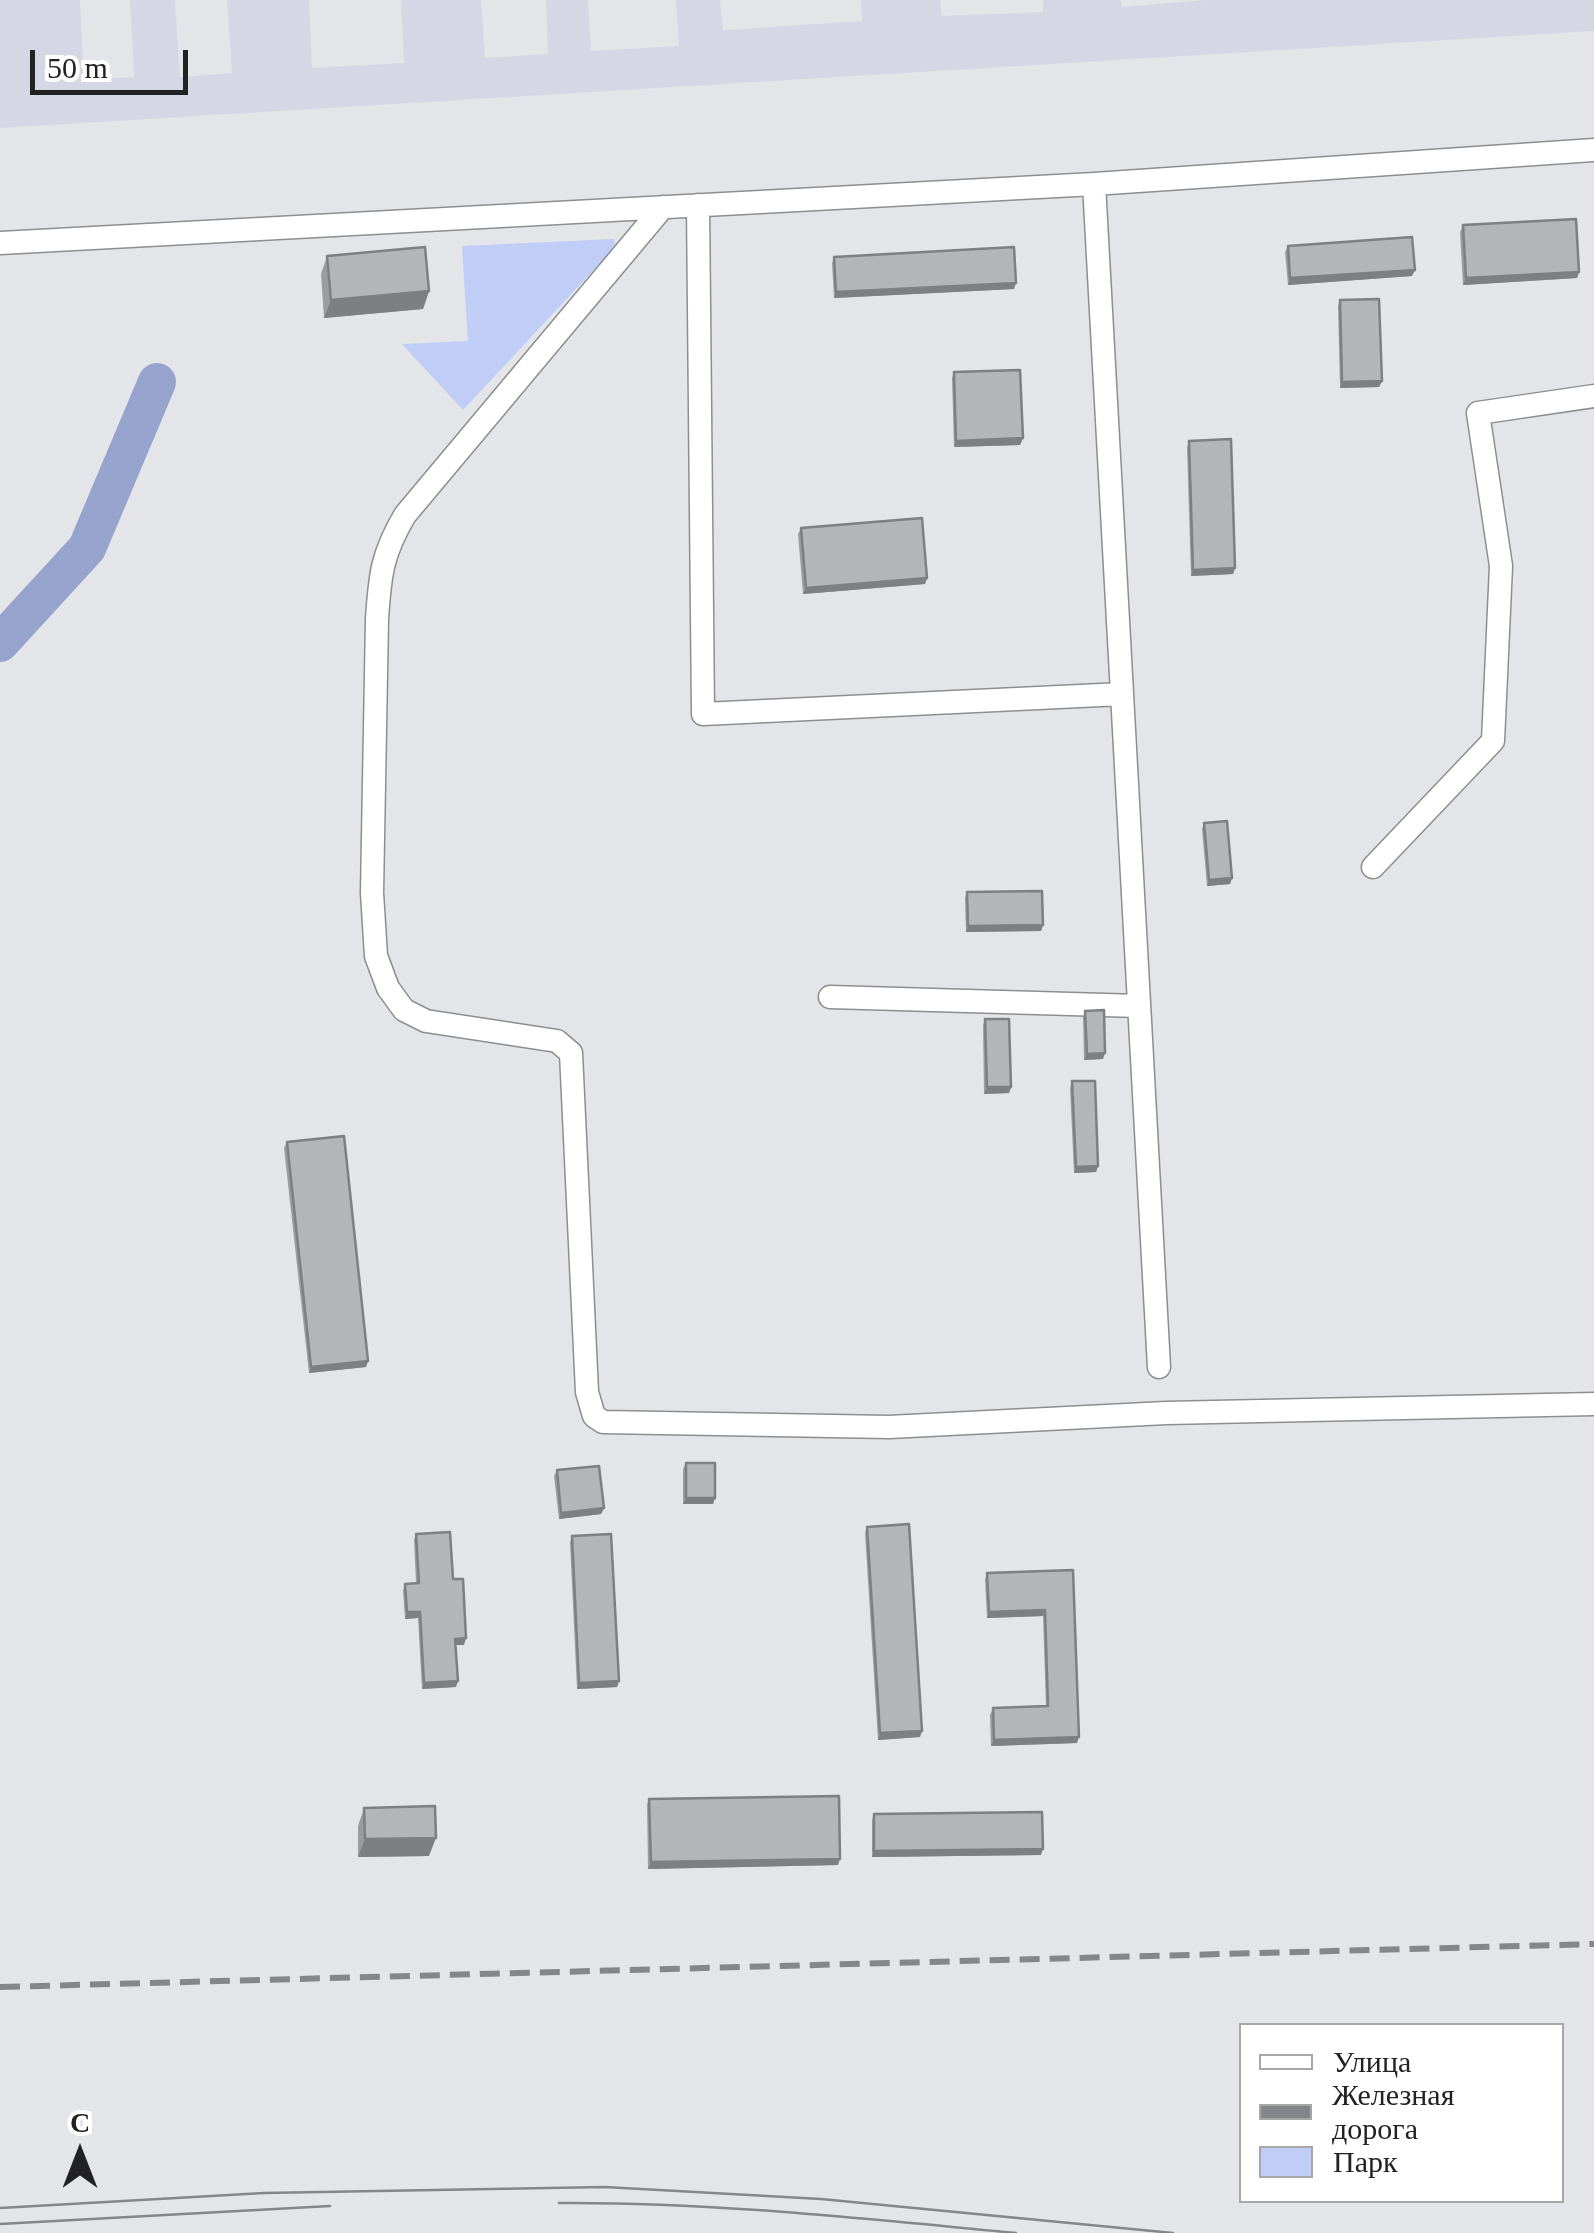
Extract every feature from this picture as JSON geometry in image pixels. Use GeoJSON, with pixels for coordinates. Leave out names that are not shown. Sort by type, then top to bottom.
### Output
{"type":"FeatureCollection","features":[{"type":"Feature","properties":{"kind":"lane"},"geometry":{"type":"LineString","coordinates":[[0,243],[1094,184],[1594,150]]}},
{"type":"Feature","properties":{"kind":"lane"},"geometry":{"type":"LineString","coordinates":[[1094,184],[1159,1367]]}},
{"type":"Feature","properties":{"kind":"lane"},"geometry":{"type":"LineString","coordinates":[[698,205],[703,714],[1122,694]]}},
{"type":"Feature","properties":{"kind":"lane"},"geometry":{"type":"LineString","coordinates":[[663,207],[406,515],[387,546],[378,599],[372,893],[376,956],[388,988],[404,1010],[426,1021],[557,1040],[571,1053],[586,1392],[594,1416],[603,1422],[889,1427],[1166,1413],[1594,1404]]}},
{"type":"Feature","properties":{"kind":"lane"},"geometry":{"type":"LineString","coordinates":[[1373,867],[1493,741],[1501,566],[1478,413],[1594,396]]}},
{"type":"Feature","properties":{"kind":"lane"},"geometry":{"type":"LineString","coordinates":[[830,997],[1139,1006]]}},
{"type":"Feature","properties":{"kind":"shaded area"},"geometry":{"type":"Polygon","coordinates":[[[0,0],[80,0],[84,80],[134,77],[130,0],[175,0],[180,77],[232,73],[227,0],[309,0],[312,68],[404,63],[401,0],[481,0],[485,58],[548,54],[546,0],[588,0],[591,51],[679,46],[676,0],[720,0],[723,30],[862,21],[861,0],[940,0],[942,16],[1043,12],[1043,0],[1121,0],[1122,7],[1205,0],[1594,0],[1594,31],[0,128],[0,0]]]}},
{"type":"Feature","properties":{"kind":"green space"},"geometry":{"type":"Polygon","coordinates":[[[614,239],[616,246],[463,410],[402,344],[468,341],[462,246],[614,239]]]}},
{"type":"Feature","properties":{"kind":"building"},"geometry":{"type":"Polygon","coordinates":[[[1576,219],[1579,272],[1466,278],[1463,225],[1576,219]]]}},
{"type":"Feature","properties":{"kind":"building"},"geometry":{"type":"Polygon","coordinates":[[[1412,237],[1415,270],[1290,278],[1288,246],[1412,237]]]}},
{"type":"Feature","properties":{"kind":"building"},"geometry":{"type":"Polygon","coordinates":[[[425,247],[429,291],[331,300],[327,256],[425,247]]]}},
{"type":"Feature","properties":{"kind":"building"},"geometry":{"type":"Polygon","coordinates":[[[1014,247],[1016,283],[836,292],[834,257],[1014,247]]]}},
{"type":"Feature","properties":{"kind":"building"},"geometry":{"type":"Polygon","coordinates":[[[1379,299],[1382,381],[1342,382],[1340,300],[1379,299]]]}},
{"type":"Feature","properties":{"kind":"building"},"geometry":{"type":"Polygon","coordinates":[[[1020,370],[1023,438],[956,441],[954,372],[1020,370]]]}},
{"type":"Feature","properties":{"kind":"building"},"geometry":{"type":"Polygon","coordinates":[[[1231,439],[1235,568],[1193,570],[1189,441],[1231,439]]]}},
{"type":"Feature","properties":{"kind":"building"},"geometry":{"type":"Polygon","coordinates":[[[922,518],[927,578],[806,588],[801,528],[922,518]]]}},
{"type":"Feature","properties":{"kind":"building"},"geometry":{"type":"Polygon","coordinates":[[[1227,821],[1232,878],[1209,880],[1204,823],[1227,821]]]}},
{"type":"Feature","properties":{"kind":"building"},"geometry":{"type":"Polygon","coordinates":[[[1042,891],[1043,925],[968,926],[967,892],[1042,891]]]}},
{"type":"Feature","properties":{"kind":"building"},"geometry":{"type":"Polygon","coordinates":[[[1104,1010],[1105,1053],[1087,1054],[1085,1011],[1104,1010]]]}},
{"type":"Feature","properties":{"kind":"building"},"geometry":{"type":"Polygon","coordinates":[[[985,1019],[1009,1019],[1011,1087],[987,1087],[985,1019]]]}},
{"type":"Feature","properties":{"kind":"building"},"geometry":{"type":"Polygon","coordinates":[[[1072,1081],[1095,1081],[1098,1166],[1076,1167],[1072,1081]]]}},
{"type":"Feature","properties":{"kind":"building"},"geometry":{"type":"Polygon","coordinates":[[[344,1136],[368,1361],[311,1367],[287,1142],[344,1136]]]}},
{"type":"Feature","properties":{"kind":"building"},"geometry":{"type":"Polygon","coordinates":[[[686,1463],[715,1463],[715,1498],[686,1498],[686,1463]]]}},
{"type":"Feature","properties":{"kind":"building"},"geometry":{"type":"Polygon","coordinates":[[[599,1466],[604,1508],[561,1513],[557,1470],[599,1466]]]}},
{"type":"Feature","properties":{"kind":"building"},"geometry":{"type":"Polygon","coordinates":[[[909,1524],[922,1731],[880,1733],[867,1527],[909,1524]]]}},
{"type":"Feature","properties":{"kind":"building"},"geometry":{"type":"Polygon","coordinates":[[[450,1532],[453,1579],[463,1579],[466,1638],[455,1639],[458,1681],[424,1683],[420,1612],[407,1612],[405,1584],[419,1583],[416,1534],[450,1532]]]}},
{"type":"Feature","properties":{"kind":"building"},"geometry":{"type":"Polygon","coordinates":[[[611,1534],[619,1681],[579,1683],[572,1536],[611,1534]]]}},
{"type":"Feature","properties":{"kind":"building"},"geometry":{"type":"Polygon","coordinates":[[[1073,1570],[1079,1737],[994,1740],[993,1708],[1048,1706],[1045,1610],[989,1612],[987,1573],[1073,1570]]]}},
{"type":"Feature","properties":{"kind":"building"},"geometry":{"type":"Polygon","coordinates":[[[839,1796],[840,1859],[651,1862],[649,1799],[839,1796]]]}},
{"type":"Feature","properties":{"kind":"building"},"geometry":{"type":"Polygon","coordinates":[[[435,1806],[436,1838],[365,1839],[364,1808],[435,1806]]]}},
{"type":"Feature","properties":{"kind":"building"},"geometry":{"type":"Polygon","coordinates":[[[1042,1812],[1043,1849],[874,1851],[874,1814],[1042,1812]]]}},
{"type":"Feature","properties":{"kind":"waterway"},"geometry":{"type":"LineString","coordinates":[[0,643],[87,548],[157,382]]}},
{"type":"Feature","properties":{"kind":"tram line"},"geometry":{"type":"LineString","coordinates":[[0,2208],[264,2193],[605,2187],[821,2199],[1173,2233]]}},
{"type":"Feature","properties":{"kind":"tram line"},"geometry":{"type":"LineString","coordinates":[[559,2203],[731,2208],[1016,2233]]}},
{"type":"Feature","properties":{"kind":"tram line"},"geometry":{"type":"LineString","coordinates":[[0,2224],[330,2206]]}},
{"type":"Feature","properties":{"kind":"railway"},"geometry":{"type":"LineString","coordinates":[[0,1987],[1594,1944]]}}]}
